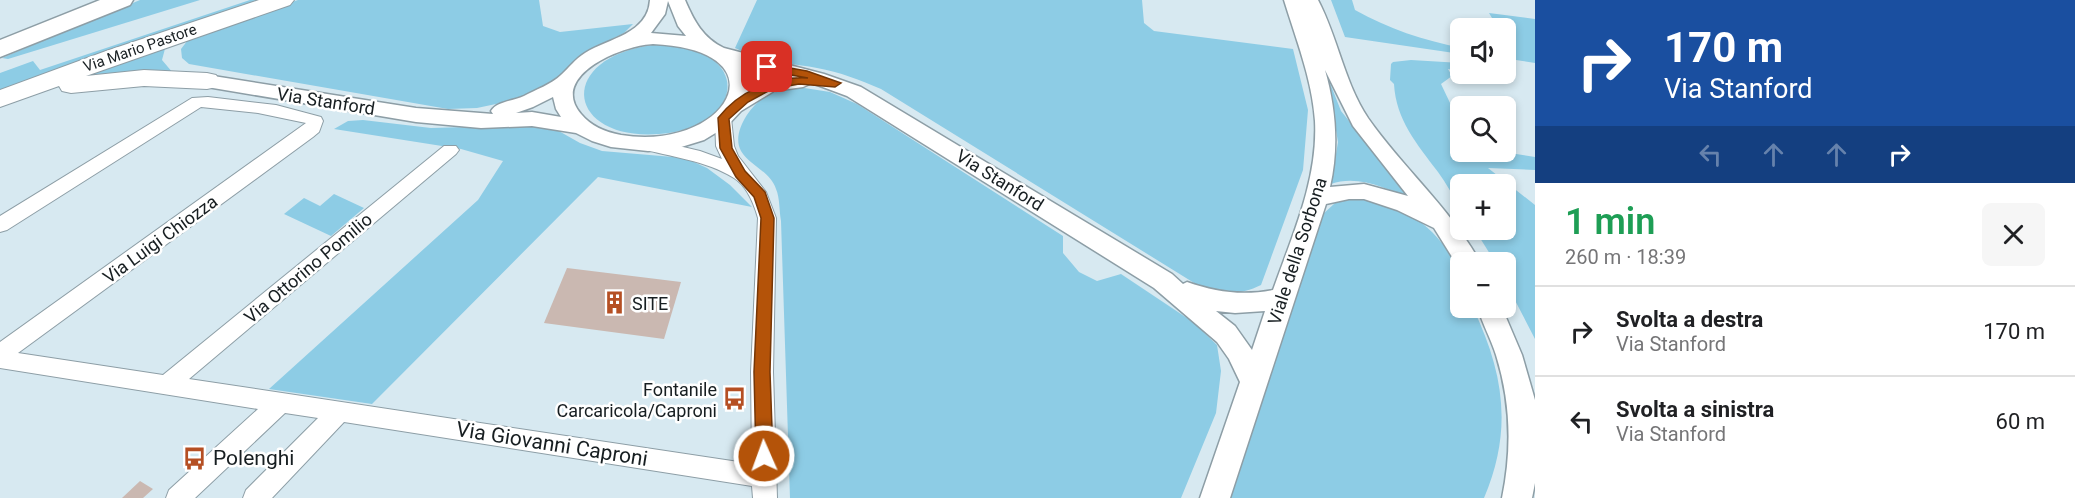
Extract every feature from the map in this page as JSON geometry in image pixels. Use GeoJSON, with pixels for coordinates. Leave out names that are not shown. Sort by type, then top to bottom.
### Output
{"type":"FeatureCollection","features":[{"type":"Feature","properties":{"kind":"highway"},"geometry":{"type":"LineString","coordinates":[[0,39],[97,0]]}},
{"type":"Feature","properties":{"kind":"highway"},"geometry":{"type":"LineString","coordinates":[[0,49],[121,0]]}},
{"type":"Feature","properties":{"kind":"highway","name":"Via Mario Pastore"},"geometry":{"type":"LineString","coordinates":[[0,101],[92,64],[282,0]]}},
{"type":"Feature","properties":{"kind":"highway"},"geometry":{"type":"LineString","coordinates":[[202,92],[176,65],[171,58],[170,51],[173,43],[182,35],[210,24]]}},
{"type":"Feature","properties":{"kind":"highway"},"geometry":{"type":"LineString","coordinates":[[0,101],[62,86],[144,78],[202,92]]}},
{"type":"Feature","properties":{"kind":"street"},"geometry":{"type":"LineString","coordinates":[[659,0],[659,9],[653,20],[638,34],[586,60],[565,82],[564,98],[567,108],[581,127],[612,139],[700,157],[741,174]]}},
{"type":"Feature","properties":{"kind":"street"},"geometry":{"type":"LineString","coordinates":[[676,0],[687,26],[730,63],[738,77],[740,84],[729,112],[726,148],[741,174],[760,195],[767,218],[762,372],[765,487]]}},
{"type":"Feature","properties":{"kind":"street","name":"Viale della Sorbona"},"geometry":{"type":"LineString","coordinates":[[1215,498],[1316,199],[1326,156],[1326,122],[1320,87],[1293,0]]}},
{"type":"Feature","properties":{"kind":"street"},"geometry":{"type":"LineString","coordinates":[[1310,0],[1336,76],[1353,110],[1368,133],[1444,225],[1462,252]]}},
{"type":"Feature","properties":{"kind":"street"},"geometry":{"type":"LineString","coordinates":[[624,42],[646,38],[663,39],[713,50]]}},
{"type":"Feature","properties":{"kind":"street","name":"Via Stanford"},"geometry":{"type":"LineString","coordinates":[[713,50],[767,67],[813,75],[872,101],[1163,281],[1213,320],[1226,334],[1239,352],[1254,382]]}},
{"type":"Feature","properties":{"kind":"street","name":"Via Stanford"},"geometry":{"type":"LineString","coordinates":[[729,112],[760,89],[776,84],[799,81],[835,83]]}},
{"type":"Feature","properties":{"kind":"street","name":"Via Stanford"},"geometry":{"type":"LineString","coordinates":[[444,117],[518,107],[565,82]]}},
{"type":"Feature","properties":{"kind":"street"},"geometry":{"type":"LineString","coordinates":[[0,225],[202,92]]}},
{"type":"Feature","properties":{"kind":"street","name":"Via Stanford"},"geometry":{"type":"LineString","coordinates":[[202,92],[481,121],[532,119],[581,127]]}},
{"type":"Feature","properties":{"kind":"street","name":"Via Luigi Chiozza"},"geometry":{"type":"LineString","coordinates":[[0,354],[313,128],[315,121],[298,115],[214,102],[202,92]]}},
{"type":"Feature","properties":{"kind":"street"},"geometry":{"type":"LineString","coordinates":[[645,144],[693,137],[729,112]]}},
{"type":"Feature","properties":{"kind":"street","name":"Via Ottorino Pomilio"},"geometry":{"type":"LineString","coordinates":[[166,386],[450,150]]}},
{"type":"Feature","properties":{"kind":"street"},"geometry":{"type":"LineString","coordinates":[[1316,199],[1345,190],[1371,191],[1405,203],[1444,225]]}},
{"type":"Feature","properties":{"kind":"street","name":"Via Stanford"},"geometry":{"type":"LineString","coordinates":[[1163,281],[1206,299],[1222,303],[1242,305],[1283,298]]}},
{"type":"Feature","properties":{"kind":"street"},"geometry":{"type":"LineString","coordinates":[[1494,318],[1516,369],[1526,412],[1526,459],[1517,498]]}},
{"type":"Feature","properties":{"kind":"street"},"geometry":{"type":"LineString","coordinates":[[0,359],[280,403]]}},
{"type":"Feature","properties":{"kind":"street"},"geometry":{"type":"LineString","coordinates":[[178,498],[280,403]]}},
{"type":"Feature","properties":{"kind":"street","name":"Via Giovanni Caproni"},"geometry":{"type":"LineString","coordinates":[[280,403],[765,487]]}},
{"type":"Feature","properties":{"kind":"street"},"geometry":{"type":"LineString","coordinates":[[255,498],[339,412]]}},
{"type":"Feature","properties":{"kind":"shaded area"},"geometry":{"type":"Polygon","coordinates":[[[140,0],[200,0],[8,59],[2,58],[140,0]]]}},
{"type":"Feature","properties":{"kind":"shaded area"},"geometry":{"type":"Polygon","coordinates":[[[250,0],[268,0],[0,94],[0,73],[33,61],[40,70],[250,0]]]}},
{"type":"Feature","properties":{"kind":"shaded area"},"geometry":{"type":"Polygon","coordinates":[[[298,0],[539,0],[543,26],[560,32],[633,24],[624,33],[584,53],[556,80],[524,98],[477,108],[448,109],[189,64],[182,58],[181,49],[191,36],[298,0]]]}},
{"type":"Feature","properties":{"kind":"shaded area"},"geometry":{"type":"Polygon","coordinates":[[[757,0],[1142,0],[1144,23],[1154,31],[1293,49],[1308,110],[1303,170],[1261,285],[1253,289],[1230,293],[1199,286],[881,89],[834,72],[766,59],[735,48],[757,0]]]}},
{"type":"Feature","properties":{"kind":"shaded area"},"geometry":{"type":"Polygon","coordinates":[[[1331,0],[1352,0],[1355,10],[1368,17],[1406,33],[1450,45],[1450,52],[1345,37],[1331,0]]]}},
{"type":"Feature","properties":{"kind":"shaded area"},"geometry":{"type":"Polygon","coordinates":[[[1489,13],[1535,19],[1535,63],[1516,60],[1516,18],[1492,18],[1489,13]]]}},
{"type":"Feature","properties":{"kind":"shaded area"},"geometry":{"type":"Polygon","coordinates":[[[166,45],[162,60],[173,73],[71,80],[166,45]]]}},
{"type":"Feature","properties":{"kind":"shaded area"},"geometry":{"type":"Polygon","coordinates":[[[652,45],[685,48],[708,57],[723,70],[728,86],[723,102],[710,117],[689,128],[659,134],[628,133],[605,125],[591,113],[584,97],[587,81],[599,66],[620,53],[652,45]]]}},
{"type":"Feature","properties":{"kind":"shaded area"},"geometry":{"type":"Polygon","coordinates":[[[1411,60],[1450,62],[1450,69],[1448,69],[1450,77],[1441,84],[1450,103],[1450,162],[1516,162],[1516,154],[1535,157],[1535,170],[1488,168],[1496,174],[1450,174],[1450,190],[1403,120],[1394,84],[1390,80],[1393,62],[1411,60]]]}},
{"type":"Feature","properties":{"kind":"shaded area"},"geometry":{"type":"Polygon","coordinates":[[[1326,73],[1341,111],[1413,200],[1373,184],[1341,181],[1331,184],[1338,142],[1326,73]]]}},
{"type":"Feature","properties":{"kind":"shaded area"},"geometry":{"type":"Polygon","coordinates":[[[798,87],[830,92],[857,104],[1063,236],[1063,253],[1079,272],[1097,281],[1121,274],[1193,322],[1217,345],[1221,371],[1216,413],[1181,498],[790,498],[779,200],[773,183],[741,151],[738,136],[748,113],[760,100],[774,93],[798,87]]]}},
{"type":"Feature","properties":{"kind":"shaded area"},"geometry":{"type":"Polygon","coordinates":[[[363,120],[431,128],[535,125],[557,130],[580,143],[602,151],[685,158],[707,168],[730,185],[752,207],[598,177],[372,404],[269,389],[478,200],[503,161],[461,149],[334,129],[348,121],[363,120]]]}},
{"type":"Feature","properties":{"kind":"shaded area"},"geometry":{"type":"Polygon","coordinates":[[[1516,190],[1535,205],[1535,339],[1516,302],[1516,252],[1489,252],[1481,240],[1516,240],[1516,190]]]}},
{"type":"Feature","properties":{"kind":"shaded area"},"geometry":{"type":"Polygon","coordinates":[[[334,194],[364,208],[331,236],[284,214],[304,198],[320,206],[334,194]]]}},
{"type":"Feature","properties":{"kind":"shaded area"},"geometry":{"type":"Polygon","coordinates":[[[1353,199],[1371,200],[1404,212],[1434,233],[1450,255],[1450,318],[1478,318],[1498,379],[1501,402],[1499,449],[1484,498],[1229,498],[1251,425],[1322,215],[1335,203],[1353,199]]]}},
{"type":"Feature","properties":{"kind":"building","name":"SITE"},"geometry":{"type":"Polygon","coordinates":[[[567,268],[681,282],[664,339],[544,323],[567,268]]]}},
{"type":"Feature","properties":{"kind":"building"},"geometry":{"type":"Polygon","coordinates":[[[140,481],[153,489],[143,498],[122,498],[140,481]]]}},
{"type":"Feature","properties":{"kind":"place","name":"SITE"},"geometry":{"type":"Point","coordinates":[614,303]}},
{"type":"Feature","properties":{"kind":"place","name":"Fontanile Carcaricola/Caproni"},"geometry":{"type":"Point","coordinates":[735,399]}},
{"type":"Feature","properties":{"kind":"place","name":"Polenghi"},"geometry":{"type":"Point","coordinates":[195,458]}},
{"type":"Feature","properties":{"kind":"route"},"geometry":{"type":"LineString","coordinates":[[764,456],[762,372],[767,218],[760,195],[741,174],[726,148],[723,118],[744,99],[769,86],[799,81],[835,83],[804,73],[767,67]]}}]}
